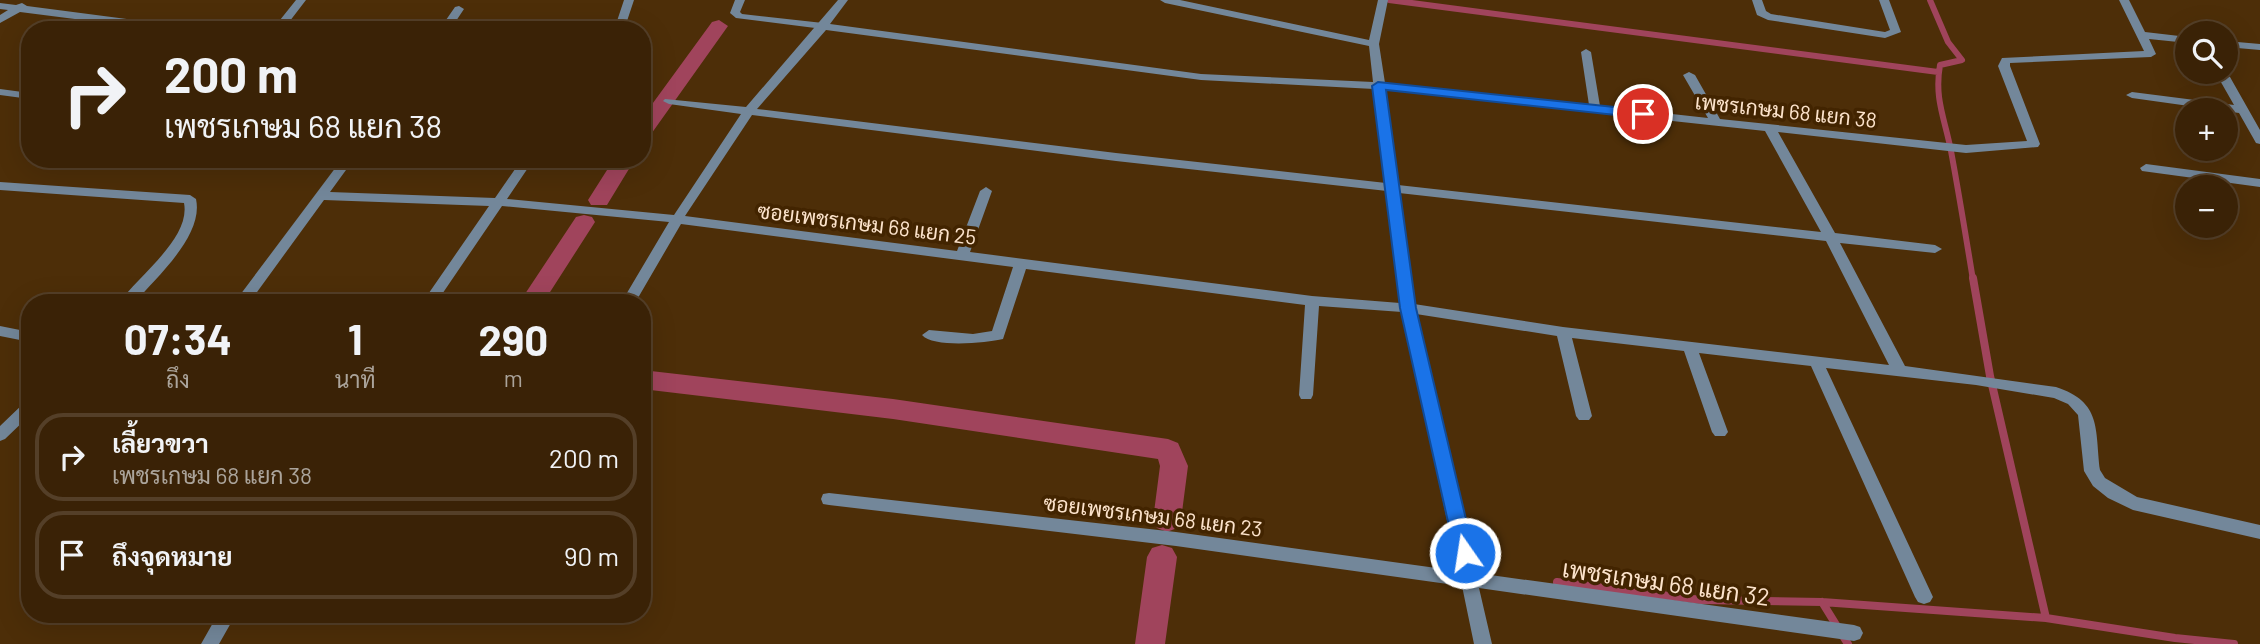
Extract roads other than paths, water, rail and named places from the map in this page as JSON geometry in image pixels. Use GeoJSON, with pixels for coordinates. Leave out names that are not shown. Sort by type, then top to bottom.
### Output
{"type":"FeatureCollection","features":[{"type":"Feature","properties":{"kind":"street"},"geometry":{"type":"LineString","coordinates":[[0,20],[32,0]]}},
{"type":"Feature","properties":{"kind":"street"},"geometry":{"type":"LineString","coordinates":[[284,21],[300,0]]}},
{"type":"Feature","properties":{"kind":"street"},"geometry":{"type":"LineString","coordinates":[[622,21],[629,0]]}},
{"type":"Feature","properties":{"kind":"street"},"geometry":{"type":"LineString","coordinates":[[633,294],[677,219],[748,113],[843,0]]}},
{"type":"Feature","properties":{"kind":"street"},"geometry":{"type":"LineString","coordinates":[[1165,0],[1374,44]]}},
{"type":"Feature","properties":{"kind":"street"},"geometry":{"type":"LineString","coordinates":[[1757,0],[1760,13],[1768,18],[1885,35],[1896,32],[1884,0]]}},
{"type":"Feature","properties":{"kind":"street"},"geometry":{"type":"LineString","coordinates":[[2124,0],[2143,35],[2175,39]]}},
{"type":"Feature","properties":{"kind":"street"},"geometry":{"type":"LineString","coordinates":[[0,6],[119,21]]}},
{"type":"Feature","properties":{"kind":"street"},"geometry":{"type":"LineString","coordinates":[[1382,6],[1374,44],[1408,308],[1471,580],[1483,644]]}},
{"type":"Feature","properties":{"kind":"street"},"geometry":{"type":"LineString","coordinates":[[450,21],[459,9]]}},
{"type":"Feature","properties":{"kind":"street","name":"เพชรเกษม 68 แยก 38"},"geometry":{"type":"LineString","coordinates":[[823,26],[1201,77],[1378,86],[1966,149],[2034,144],[2004,66],[2006,60],[2151,54],[2143,35]]}},
{"type":"Feature","properties":{"kind":"street"},"geometry":{"type":"LineString","coordinates":[[2238,45],[2260,47]]}},
{"type":"Feature","properties":{"kind":"street"},"geometry":{"type":"LineString","coordinates":[[1586,52],[1595,109]]}},
{"type":"Feature","properties":{"kind":"street"},"geometry":{"type":"LineString","coordinates":[[1689,75],[1716,122]]}},
{"type":"Feature","properties":{"kind":"street"},"geometry":{"type":"LineString","coordinates":[[2228,84],[2260,140]]}},
{"type":"Feature","properties":{"kind":"street"},"geometry":{"type":"LineString","coordinates":[[0,92],[21,95]]}},
{"type":"Feature","properties":{"kind":"street"},"geometry":{"type":"LineString","coordinates":[[2132,95],[2243,110]]}},
{"type":"Feature","properties":{"kind":"street"},"geometry":{"type":"LineString","coordinates":[[669,101],[1185,166],[1394,187],[1935,249]]}},
{"type":"Feature","properties":{"kind":"street"},"geometry":{"type":"LineString","coordinates":[[1769,127],[1831,238],[1900,371]]}},
{"type":"Feature","properties":{"kind":"street"},"geometry":{"type":"LineString","coordinates":[[249,294],[341,168]]}},
{"type":"Feature","properties":{"kind":"street"},"geometry":{"type":"LineString","coordinates":[[435,294],[522,168]]}},
{"type":"Feature","properties":{"kind":"street"},"geometry":{"type":"LineString","coordinates":[[2146,168],[2260,183]]}},
{"type":"Feature","properties":{"kind":"street"},"geometry":{"type":"LineString","coordinates":[[0,186],[190,199],[194,205],[193,217],[184,236],[134,294]]}},
{"type":"Feature","properties":{"kind":"street"},"geometry":{"type":"LineString","coordinates":[[962,256],[986,191]]}},
{"type":"Feature","properties":{"kind":"street","name":"ซอยเพชรเกษม 68 แยก 25"},"geometry":{"type":"LineString","coordinates":[[320,196],[497,202],[677,219],[1312,301],[1408,308],[1563,332],[2011,385],[2056,393],[2073,401],[2085,413],[2092,471],[2099,482],[2114,494],[2133,503],[2260,532]]}},
{"type":"Feature","properties":{"kind":"street"},"geometry":{"type":"LineString","coordinates":[[929,335],[973,339],[998,335],[1021,264]]}},
{"type":"Feature","properties":{"kind":"street"},"geometry":{"type":"LineString","coordinates":[[1306,395],[1312,301]]}},
{"type":"Feature","properties":{"kind":"street"},"geometry":{"type":"LineString","coordinates":[[0,331],[21,335]]}},
{"type":"Feature","properties":{"kind":"street"},"geometry":{"type":"LineString","coordinates":[[1563,332],[1584,416]]}},
{"type":"Feature","properties":{"kind":"street"},"geometry":{"type":"LineString","coordinates":[[1690,347],[1720,432]]}},
{"type":"Feature","properties":{"kind":"street"},"geometry":{"type":"LineString","coordinates":[[1816,361],[1924,597]]}},
{"type":"Feature","properties":{"kind":"street"},"geometry":{"type":"LineString","coordinates":[[0,435],[21,415]]}},
{"type":"Feature","properties":{"kind":"street","name":"ซอยเพชรเกษม 68 แยก 23"},"geometry":{"type":"LineString","coordinates":[[829,499],[1176,539],[1471,580]]}},
{"type":"Feature","properties":{"kind":"street","name":"เพชรเกษม 68 แยก 32"},"geometry":{"type":"LineString","coordinates":[[1471,580],[1854,633]]}},
{"type":"Feature","properties":{"kind":"street"},"geometry":{"type":"LineString","coordinates":[[210,644],[222,623]]}},
{"type":"Feature","properties":{"kind":"lane"},"geometry":{"type":"LineString","coordinates":[[740,0],[735,13],[739,16],[823,26]]}},
{"type":"Feature","properties":{"kind":"waterway"},"geometry":{"type":"LineString","coordinates":[[1389,0],[1938,72]]}},
{"type":"Feature","properties":{"kind":"waterway"},"geometry":{"type":"LineString","coordinates":[[1930,0],[1948,42],[1962,60],[1940,65],[1938,88],[1973,280]]}},
{"type":"Feature","properties":{"kind":"waterway"},"geometry":{"type":"LineString","coordinates":[[651,120],[719,26]]}},
{"type":"Feature","properties":{"kind":"waterway"},"geometry":{"type":"LineString","coordinates":[[599,200],[619,168]]}},
{"type":"Feature","properties":{"kind":"waterway"},"geometry":{"type":"LineString","coordinates":[[537,294],[584,222]]}},
{"type":"Feature","properties":{"kind":"waterway"},"geometry":{"type":"LineString","coordinates":[[1973,278],[1990,376],[2046,618]]}},
{"type":"Feature","properties":{"kind":"waterway"},"geometry":{"type":"LineString","coordinates":[[651,380],[893,409],[1168,450],[1174,466],[1167,520]]}},
{"type":"Feature","properties":{"kind":"waterway"},"geometry":{"type":"LineString","coordinates":[[1150,644],[1162,557]]}},
{"type":"Feature","properties":{"kind":"waterway"},"geometry":{"type":"LineString","coordinates":[[1557,582],[1701,600],[1822,602]]}},
{"type":"Feature","properties":{"kind":"waterway"},"geometry":{"type":"LineString","coordinates":[[1822,602],[2046,618]]}},
{"type":"Feature","properties":{"kind":"waterway"},"geometry":{"type":"LineString","coordinates":[[1822,602],[1848,644]]}},
{"type":"Feature","properties":{"kind":"waterway"},"geometry":{"type":"LineString","coordinates":[[2046,618],[2175,638],[2234,644]]}}]}
